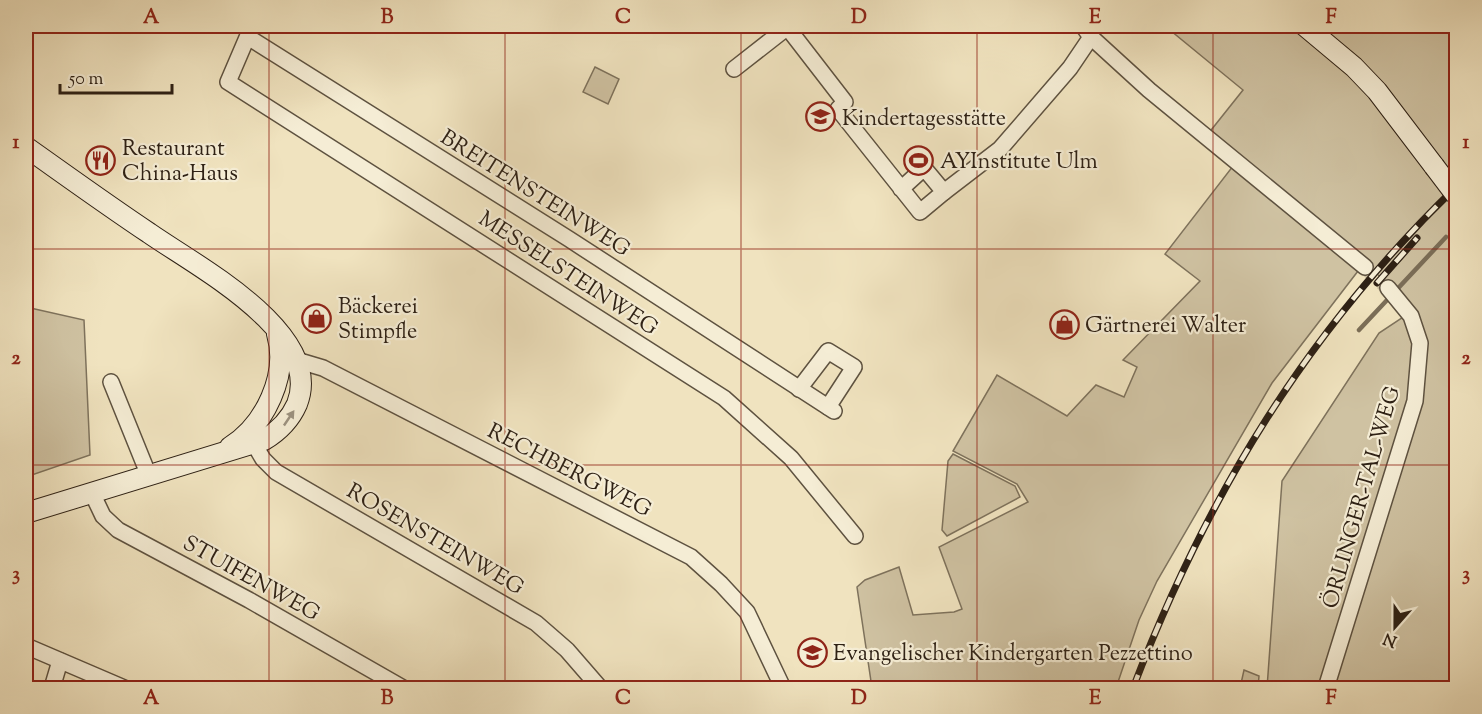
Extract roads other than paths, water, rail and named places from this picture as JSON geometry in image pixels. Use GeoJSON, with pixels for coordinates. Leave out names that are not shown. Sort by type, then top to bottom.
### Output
{"type":"FeatureCollection","features":[{"type":"Feature","properties":{"kind":"main road"},"geometry":{"type":"LineString","coordinates":[[1305,26],[1354,67],[1377,91],[1456,195]]}},
{"type":"Feature","properties":{"kind":"main road"},"geometry":{"type":"LineString","coordinates":[[26,147],[251,304],[274,326],[301,381],[294,411],[281,428],[149,476],[26,513]]}},
{"type":"Feature","properties":{"kind":"main road"},"geometry":{"type":"LineString","coordinates":[[251,438],[270,398],[279,372],[288,358]]}},
{"type":"Feature","properties":{"kind":"street"},"geometry":{"type":"LineString","coordinates":[[734,69],[788,26],[845,102],[838,109],[920,212],[1000,149],[1070,68],[1087,31],[1149,90],[1365,267]]}},
{"type":"Feature","properties":{"kind":"street","name":"MESSELSTEINWEG"},"geometry":{"type":"LineString","coordinates":[[250,31],[228,82],[724,398],[790,458],[855,536]]}},
{"type":"Feature","properties":{"kind":"street","name":"BREITENSTEINWEG"},"geometry":{"type":"LineString","coordinates":[[250,31],[799,389],[831,409],[854,367],[828,351],[799,389]]}},
{"type":"Feature","properties":{"kind":"street"},"geometry":{"type":"LineString","coordinates":[[901,189],[924,168],[944,192]]}},
{"type":"Feature","properties":{"kind":"street","name":"ÖRLINGER-TAL-WEG"},"geometry":{"type":"LineString","coordinates":[[1326,688],[1415,401],[1420,344],[1410,316],[1393,293]]}},
{"type":"Feature","properties":{"kind":"street","name":"RECHBERGWEG"},"geometry":{"type":"LineString","coordinates":[[288,358],[323,368],[691,557],[747,612],[783,688]]}},
{"type":"Feature","properties":{"kind":"street"},"geometry":{"type":"LineString","coordinates":[[111,382],[149,476]]}},
{"type":"Feature","properties":{"kind":"street","name":"ROSENSTEINWEG"},"geometry":{"type":"LineString","coordinates":[[251,438],[267,464],[279,474],[536,623],[567,650],[600,688]]}},
{"type":"Feature","properties":{"kind":"street","name":"STUIFENWEG"},"geometry":{"type":"LineString","coordinates":[[92,493],[103,516],[118,530],[241,595],[403,688]]}},
{"type":"Feature","properties":{"kind":"street"},"geometry":{"type":"LineString","coordinates":[[26,646],[124,688]]}},
{"type":"Feature","properties":{"kind":"street"},"geometry":{"type":"LineString","coordinates":[[52,688],[60,661]]}},
{"type":"Feature","properties":{"kind":"waterway"},"geometry":{"type":"LineString","coordinates":[[1359,330],[1446,237]]}},
{"type":"Feature","properties":{"kind":"tunnel"},"geometry":{"type":"LineString","coordinates":[[1365,267],[1388,288]]}},
{"type":"Feature","properties":{"kind":"railway"},"geometry":{"type":"LineString","coordinates":[[1133,688],[1162,617],[1194,549],[1228,483],[1266,419],[1308,358],[1353,299],[1402,242],[1456,187]]}},
{"type":"Feature","properties":{"kind":"railway"},"geometry":{"type":"LineString","coordinates":[[1377,283],[1417,238]]}},
{"type":"Feature","properties":{"kind":"place","name":"Kindertagesstätte"},"geometry":{"type":"Point","coordinates":[821,117]}},
{"type":"Feature","properties":{"kind":"place","name":"Restaurant China-Haus"},"geometry":{"type":"Point","coordinates":[101,160]}},
{"type":"Feature","properties":{"kind":"place","name":"AYInstitute Ulm"},"geometry":{"type":"Point","coordinates":[919,160]}},
{"type":"Feature","properties":{"kind":"place","name":"Bäckerei Stimpfle"},"geometry":{"type":"Point","coordinates":[317,318]}},
{"type":"Feature","properties":{"kind":"place","name":"Gärtnerei Walter"},"geometry":{"type":"Point","coordinates":[1064,324]}},
{"type":"Feature","properties":{"kind":"place","name":"Evangelischer Kindergarten Pezzettino"},"geometry":{"type":"Point","coordinates":[812,652]}}]}
